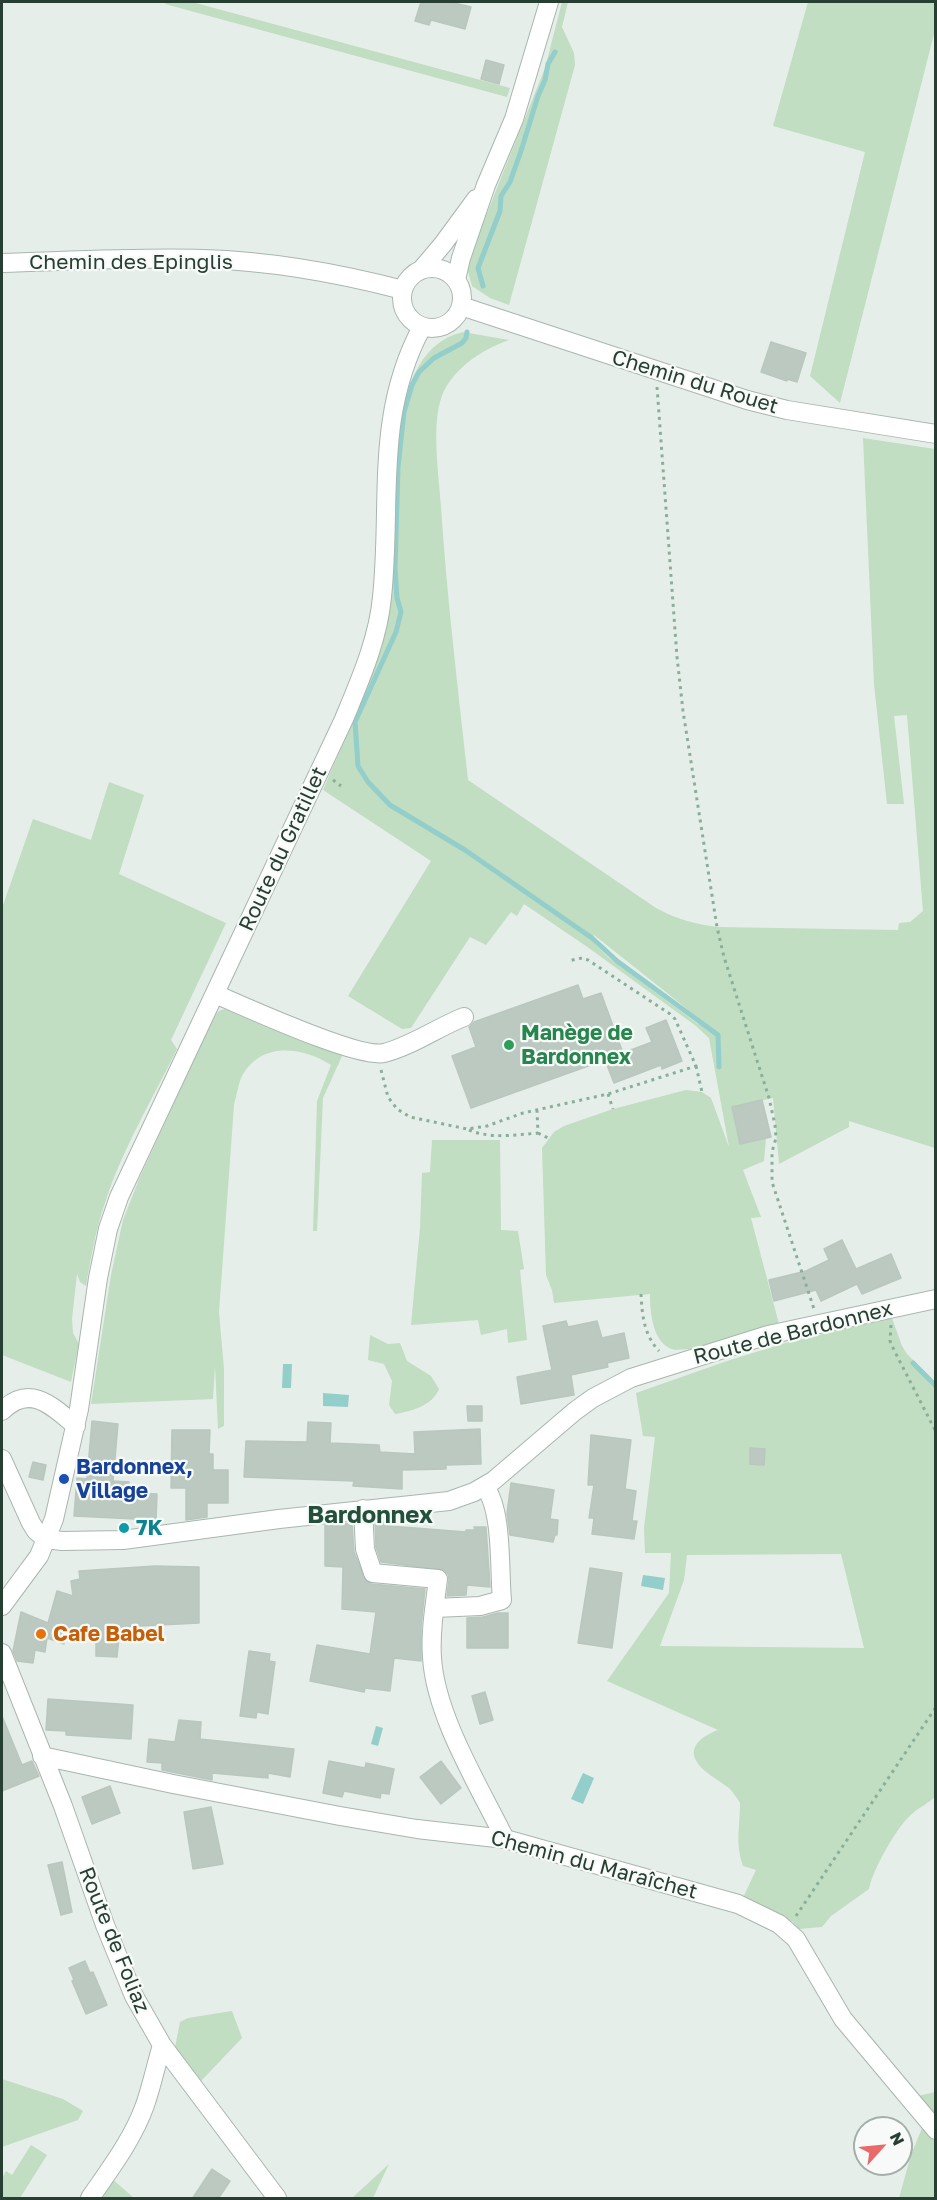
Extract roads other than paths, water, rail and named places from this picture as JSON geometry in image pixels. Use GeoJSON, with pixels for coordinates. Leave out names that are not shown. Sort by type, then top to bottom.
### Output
{"type":"FeatureCollection","features":[{"type":"Feature","properties":{"kind":"street"},"geometry":{"type":"LineString","coordinates":[[456,280],[461,258],[486,185],[514,119],[549,2]]}},
{"type":"Feature","properties":{"kind":"street"},"geometry":{"type":"LineString","coordinates":[[421,270],[439,268],[451,274],[456,280],[462,294],[461,306],[456,316],[448,324],[437,328],[422,327],[411,321],[401,299],[403,290],[409,278],[421,270],[444,244],[486,185]]}},
{"type":"Feature","properties":{"kind":"street","name":"Chemin des Epinglis"},"geometry":{"type":"LineString","coordinates":[[2,263],[165,258],[206,259],[286,267],[403,290]]}},
{"type":"Feature","properties":{"kind":"street","name":"Chemin du Rouet"},"geometry":{"type":"LineString","coordinates":[[461,306],[747,400],[787,410],[936,434]]}},
{"type":"Feature","properties":{"kind":"street","name":"Route du Gratillet"},"geometry":{"type":"LineString","coordinates":[[2,1606],[31,1568],[54,1519],[76,1426],[98,1278],[108,1229],[140,1149],[344,719],[365,668],[382,600],[387,459],[391,420],[405,364],[422,327]]}},
{"type":"Feature","properties":{"kind":"street"},"geometry":{"type":"LineString","coordinates":[[215,994],[364,1053],[377,1054],[394,1049],[464,1017]]}},
{"type":"Feature","properties":{"kind":"street","name":"Route de Bardonnex"},"geometry":{"type":"LineString","coordinates":[[46,1539],[123,1540],[363,1509],[449,1501],[485,1487],[547,1433],[593,1398],[631,1378],[768,1335],[936,1299]]}},
{"type":"Feature","properties":{"kind":"street"},"geometry":{"type":"LineString","coordinates":[[2,1412],[15,1401],[33,1398],[57,1410],[76,1426]]}},
{"type":"Feature","properties":{"kind":"street"},"geometry":{"type":"LineString","coordinates":[[2,1459],[31,1522],[36,1531],[46,1539]]}},
{"type":"Feature","properties":{"kind":"street"},"geometry":{"type":"LineString","coordinates":[[435,1608],[480,1606],[502,1600],[496,1510],[490,1493],[485,1487]]}},
{"type":"Feature","properties":{"kind":"street"},"geometry":{"type":"LineString","coordinates":[[363,1509],[365,1549],[373,1573],[438,1579],[431,1654],[435,1680],[451,1729],[505,1839]]}},
{"type":"Feature","properties":{"kind":"street","name":"Route de Foliaz"},"geometry":{"type":"LineString","coordinates":[[2,1653],[63,1806],[134,1996],[162,2045],[277,2199]]}},
{"type":"Feature","properties":{"kind":"street","name":"Chemin du Maraîchet"},"geometry":{"type":"LineString","coordinates":[[42,1756],[340,1816],[505,1839],[731,1902],[759,1913],[787,1930],[803,1951],[848,2025],[936,2130]]}},
{"type":"Feature","properties":{"kind":"street"},"geometry":{"type":"LineString","coordinates":[[90,2199],[126,2145],[137,2124],[145,2105],[162,2045]]}},
{"type":"Feature","properties":{"kind":"water"},"geometry":{"type":"Polygon","coordinates":[[[283,1364],[292,1364],[291,1388],[282,1388],[283,1364]]]}},
{"type":"Feature","properties":{"kind":"water"},"geometry":{"type":"Polygon","coordinates":[[[323,1393],[349,1395],[348,1407],[323,1406],[323,1393]]]}},
{"type":"Feature","properties":{"kind":"water"},"geometry":{"type":"Polygon","coordinates":[[[643,1575],[665,1578],[663,1590],[641,1586],[643,1575]]]}},
{"type":"Feature","properties":{"kind":"water"},"geometry":{"type":"Polygon","coordinates":[[[376,1726],[383,1728],[378,1746],[371,1744],[376,1726]]]}},
{"type":"Feature","properties":{"kind":"water"},"geometry":{"type":"Polygon","coordinates":[[[583,1773],[594,1778],[583,1804],[571,1799],[583,1773]]]}},
{"type":"Feature","properties":{"kind":"waterway"},"geometry":{"type":"LineString","coordinates":[[483,286],[478,268],[500,211],[501,196],[510,182],[521,151],[545,80],[548,64],[555,52]]}},
{"type":"Feature","properties":{"kind":"waterway"},"geometry":{"type":"LineString","coordinates":[[467,332],[462,343],[434,358],[419,372],[412,385],[404,412],[398,467],[395,569],[397,598],[401,612],[396,632],[355,722],[358,766],[368,782],[390,805],[465,850],[592,938],[617,961],[718,1035],[719,1067]]}},
{"type":"Feature","properties":{"kind":"waterway"},"geometry":{"type":"LineString","coordinates":[[913,1363],[936,1386]]}},
{"type":"Feature","properties":{"kind":"place","name":"Manège de Bardonnex"},"geometry":{"type":"Point","coordinates":[509,1045]}},
{"type":"Feature","properties":{"kind":"place","name":"Bardonnex, Village"},"geometry":{"type":"Point","coordinates":[64,1479]}},
{"type":"Feature","properties":{"kind":"place","name":"7K"},"geometry":{"type":"Point","coordinates":[124,1528]}},
{"type":"Feature","properties":{"kind":"place","name":"Cafe Babel"},"geometry":{"type":"Point","coordinates":[41,1634]}},
{"type":"Feature","properties":{"kind":"district","name":"Bardonnex"},"geometry":{"type":"Point","coordinates":[370,1515]}}]}
